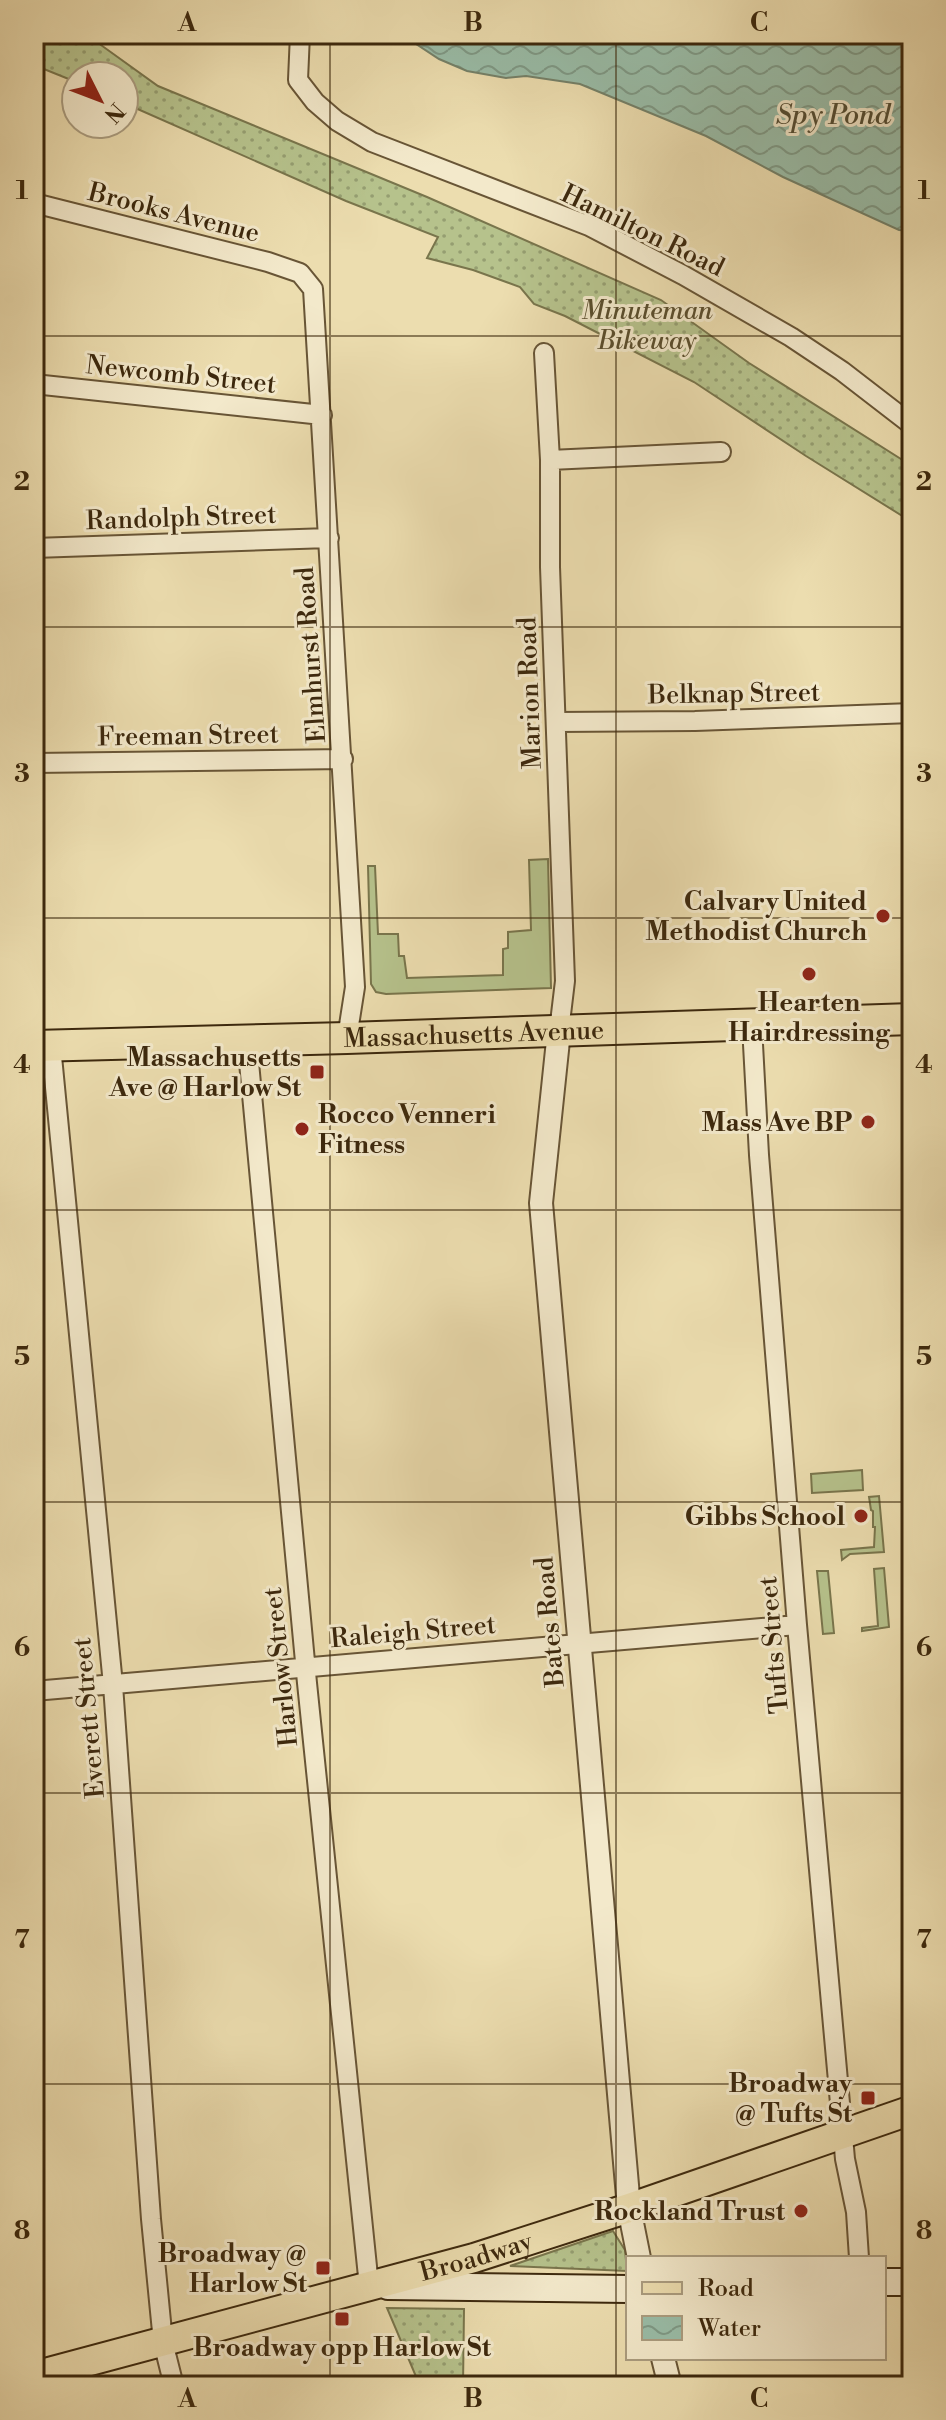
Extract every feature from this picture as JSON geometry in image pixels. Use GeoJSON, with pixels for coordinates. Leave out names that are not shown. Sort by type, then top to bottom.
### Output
{"type":"FeatureCollection","features":[{"type":"Feature","properties":{"kind":"highway","name":"Massachusetts Avenue"},"geometry":{"type":"LineString","coordinates":[[42,1046],[912,1019]]}},
{"type":"Feature","properties":{"kind":"main road","name":"Broadway"},"geometry":{"type":"LineString","coordinates":[[34,2376],[474,2258],[912,2110]]}},
{"type":"Feature","properties":{"kind":"main road"},"geometry":{"type":"LineString","coordinates":[[886,2282],[912,2282]]}},
{"type":"Feature","properties":{"kind":"main road"},"geometry":{"type":"LineString","coordinates":[[369,2286],[626,2289]]}},
{"type":"Feature","properties":{"kind":"street","name":"Hamilton Road"},"geometry":{"type":"LineString","coordinates":[[300,34],[298,80],[315,102],[337,121],[372,142],[589,226],[670,268],[791,337],[912,425]]}},
{"type":"Feature","properties":{"kind":"street","name":"Brooks Avenue"},"geometry":{"type":"LineString","coordinates":[[34,203],[268,262],[300,273]]}},
{"type":"Feature","properties":{"kind":"street","name":"Elmhurst Road"},"geometry":{"type":"LineString","coordinates":[[300,273],[313,289],[322,415],[355,987],[347,1038]]}},
{"type":"Feature","properties":{"kind":"street","name":"Marion Road"},"geometry":{"type":"LineString","coordinates":[[544,353],[550,460],[550,567],[565,981],[559,1031]]}},
{"type":"Feature","properties":{"kind":"street","name":"Newcomb Street"},"geometry":{"type":"LineString","coordinates":[[34,384],[322,415]]}},
{"type":"Feature","properties":{"kind":"street"},"geometry":{"type":"LineString","coordinates":[[550,460],[721,452]]}},
{"type":"Feature","properties":{"kind":"street","name":"Randolph Street"},"geometry":{"type":"LineString","coordinates":[[34,548],[329,538]]}},
{"type":"Feature","properties":{"kind":"street","name":"Belknap Street"},"geometry":{"type":"LineString","coordinates":[[557,722],[695,721],[912,713]]}},
{"type":"Feature","properties":{"kind":"street","name":"Freeman Street"},"geometry":{"type":"LineString","coordinates":[[34,763],[343,759]]}},
{"type":"Feature","properties":{"kind":"street","name":"Tufts Street"},"geometry":{"type":"LineString","coordinates":[[752,1026],[759,1155],[797,1625],[846,2167],[856,2212],[859,2256]]}},
{"type":"Feature","properties":{"kind":"street","name":"Bates Road"},"geometry":{"type":"LineString","coordinates":[[559,1031],[541,1203],[629,2208],[639,2256]]}},
{"type":"Feature","properties":{"kind":"street","name":"Harlow Street"},"geometry":{"type":"LineString","coordinates":[[247,1041],[305,1667],[369,2286]]}},
{"type":"Feature","properties":{"kind":"street","name":"Everett Street"},"geometry":{"type":"LineString","coordinates":[[42,1046],[113,1685],[149,2203],[163,2342],[174,2386]]}},
{"type":"Feature","properties":{"kind":"street","name":"Raleigh Street"},"geometry":{"type":"LineString","coordinates":[[34,1691],[797,1625]]}},
{"type":"Feature","properties":{"kind":"street"},"geometry":{"type":"LineString","coordinates":[[664,2360],[670,2386]]}},
{"type":"Feature","properties":{"kind":"green space","name":"Minuteman Bikeway"},"geometry":{"type":"Polygon","coordinates":[[[34,34],[81,34],[122,60],[60,60],[60,76],[34,65],[34,34]]]}},
{"type":"Feature","properties":{"kind":"green space","name":"Minuteman Bikeway"},"geometry":{"type":"Polygon","coordinates":[[[140,73],[158,86],[427,197],[661,300],[749,363],[912,466],[912,522],[694,382],[565,316],[534,304],[520,287],[427,258],[438,237],[346,201],[140,110],[140,73]]]}},
{"type":"Feature","properties":{"kind":"green space"},"geometry":{"type":"Polygon","coordinates":[[[548,859],[551,988],[376,992],[371,984],[368,866],[375,866],[378,934],[398,934],[399,956],[404,956],[407,978],[503,975],[503,949],[508,948],[508,932],[531,930],[529,860],[548,859]]]}},
{"type":"Feature","properties":{"kind":"green space"},"geometry":{"type":"Polygon","coordinates":[[[862,1470],[863,1490],[812,1493],[811,1474],[862,1470]]]}},
{"type":"Feature","properties":{"kind":"green space"},"geometry":{"type":"Polygon","coordinates":[[[879,1496],[884,1552],[850,1554],[842,1560],[841,1550],[874,1547],[875,1527],[869,1497],[879,1496]]]}},
{"type":"Feature","properties":{"kind":"green space"},"geometry":{"type":"Polygon","coordinates":[[[884,1568],[889,1627],[862,1631],[862,1628],[878,1626],[874,1569],[884,1568]]]}},
{"type":"Feature","properties":{"kind":"green space"},"geometry":{"type":"Polygon","coordinates":[[[817,1571],[828,1571],[834,1633],[823,1634],[817,1571]]]}},
{"type":"Feature","properties":{"kind":"green space"},"geometry":{"type":"Polygon","coordinates":[[[613,2231],[625,2250],[626,2260],[626,2271],[510,2266],[613,2231]]]}},
{"type":"Feature","properties":{"kind":"green space"},"geometry":{"type":"Polygon","coordinates":[[[387,2308],[464,2309],[463,2386],[420,2386],[387,2308]]]}},
{"type":"Feature","properties":{"kind":"water","name":"Spy Pond"},"geometry":{"type":"Polygon","coordinates":[[[401,34],[912,34],[912,231],[899,230],[783,177],[706,136],[580,84],[526,76],[506,78],[467,71],[439,59],[401,34]]]}},
{"type":"Feature","properties":{"kind":"place","name":"Calvary United Methodist Church"},"geometry":{"type":"Point","coordinates":[883,916]}},
{"type":"Feature","properties":{"kind":"place","name":"Hearten Hairdressing"},"geometry":{"type":"Point","coordinates":[809,974]}},
{"type":"Feature","properties":{"kind":"place","name":"Massachusetts Ave @ Harlow St"},"geometry":{"type":"Point","coordinates":[317,1072]}},
{"type":"Feature","properties":{"kind":"place","name":"Mass Ave BP"},"geometry":{"type":"Point","coordinates":[868,1122]}},
{"type":"Feature","properties":{"kind":"place","name":"Rocco Venneri Fitness"},"geometry":{"type":"Point","coordinates":[302,1129]}},
{"type":"Feature","properties":{"kind":"place","name":"Gibbs School"},"geometry":{"type":"Point","coordinates":[861,1516]}},
{"type":"Feature","properties":{"kind":"place","name":"Broadway @ Tufts St"},"geometry":{"type":"Point","coordinates":[868,2098]}},
{"type":"Feature","properties":{"kind":"place","name":"Rockland Trust"},"geometry":{"type":"Point","coordinates":[801,2211]}},
{"type":"Feature","properties":{"kind":"place","name":"Broadway @ Harlow St"},"geometry":{"type":"Point","coordinates":[323,2268]}},
{"type":"Feature","properties":{"kind":"place","name":"Broadway opp Harlow St"},"geometry":{"type":"Point","coordinates":[342,2319]}}]}
